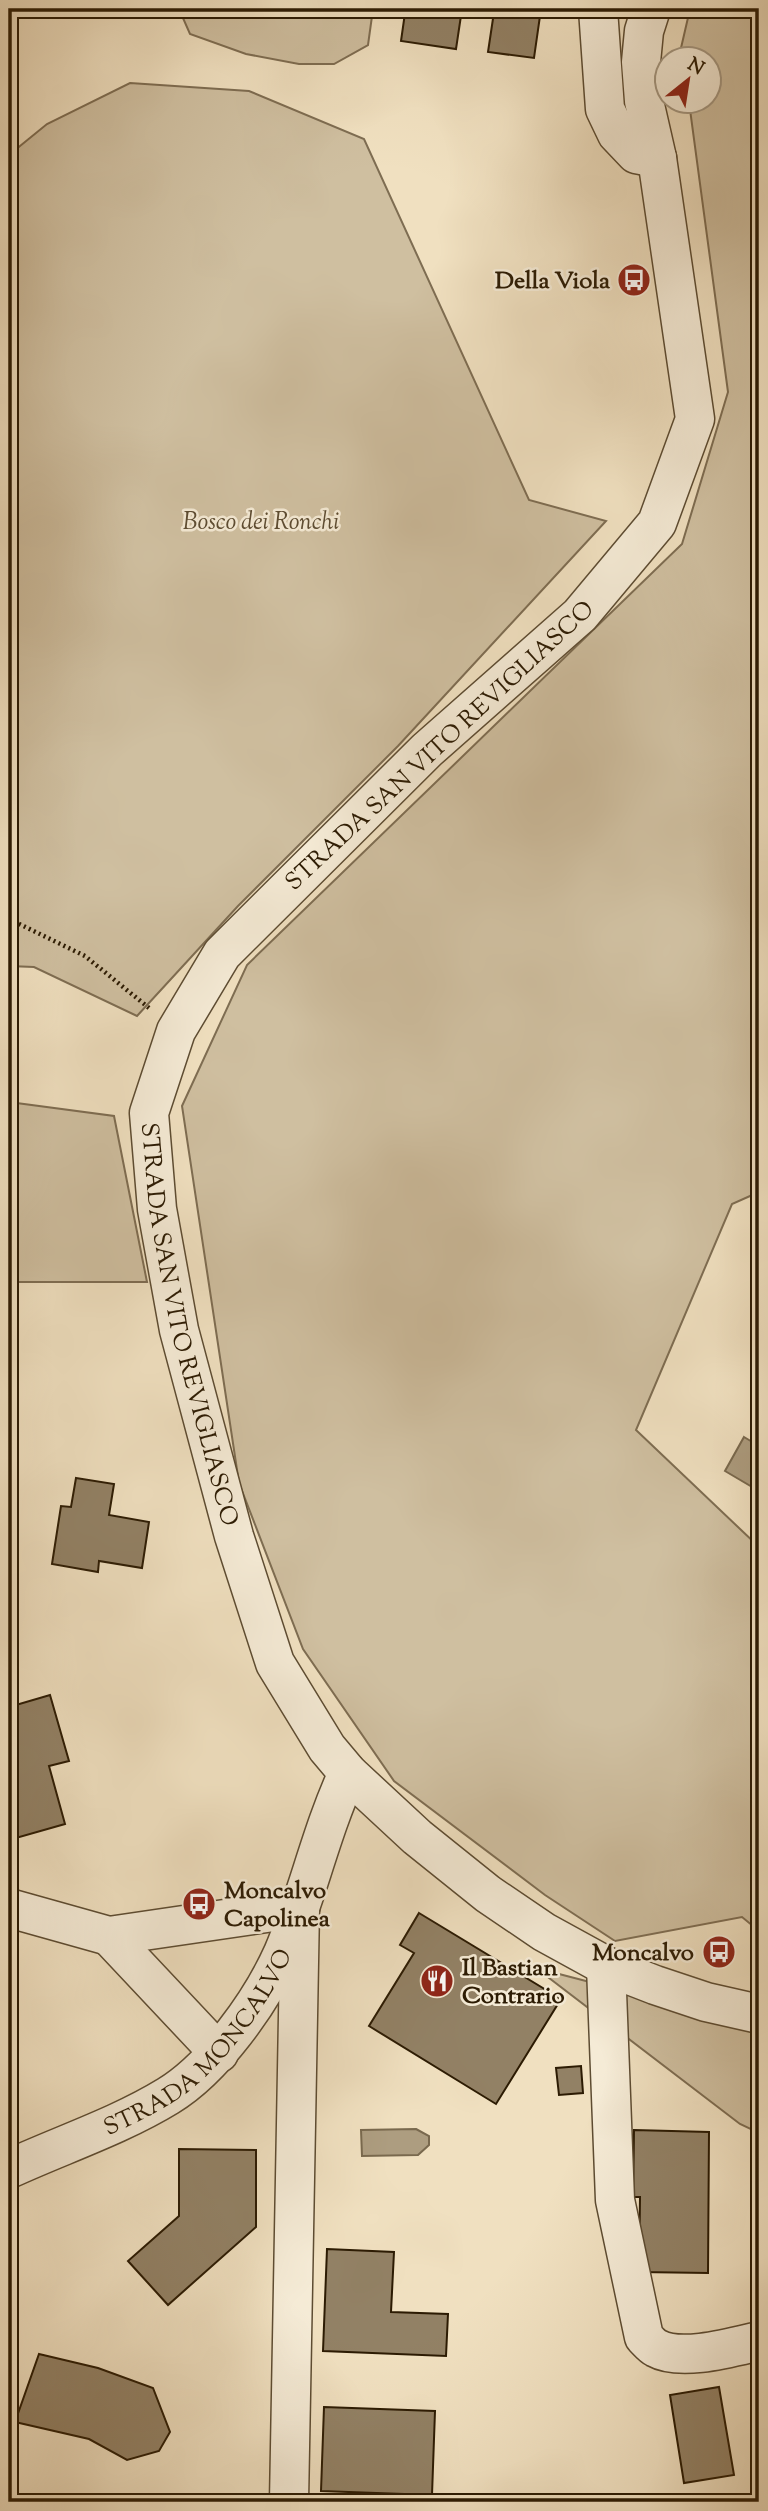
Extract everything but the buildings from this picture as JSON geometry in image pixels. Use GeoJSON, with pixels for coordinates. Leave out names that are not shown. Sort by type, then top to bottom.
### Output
{"type":"FeatureCollection","features":[{"type":"Feature","properties":{"kind":"street"},"geometry":{"type":"LineString","coordinates":[[598,9],[605,109],[617,134],[636,154],[657,158]]}},
{"type":"Feature","properties":{"kind":"street","name":"STRADA SAN VITO REVIGLIASCO"},"geometry":{"type":"LineString","coordinates":[[651,9],[641,62],[644,101],[657,158],[695,419],[657,523],[580,615],[426,750],[222,954],[176,1031],[149,1113],[158,1209],[179,1330],[234,1536],[275,1663],[307,1718],[348,1773],[418,1837],[488,1894],[544,1932],[606,1966],[693,1998],[759,2014]]}},
{"type":"Feature","properties":{"kind":"street","name":"STRADA MONCALVO"},"geometry":{"type":"LineString","coordinates":[[9,2169],[118,2122],[170,2095],[219,2053],[257,1999],[282,1955],[300,1908],[333,1803],[348,1773]]}},
{"type":"Feature","properties":{"kind":"street"},"geometry":{"type":"LineString","coordinates":[[9,1908],[110,1936],[300,1908],[289,2502]]}},
{"type":"Feature","properties":{"kind":"street"},"geometry":{"type":"LineString","coordinates":[[110,1936],[219,2053]]}},
{"type":"Feature","properties":{"kind":"street"},"geometry":{"type":"LineString","coordinates":[[606,1966],[615,2200],[643,2337],[656,2348],[680,2354],[727,2349],[759,2341]]}},
{"type":"Feature","properties":{"kind":"path"},"geometry":{"type":"LineString","coordinates":[[9,919],[85,956],[176,1031]]}},
{"type":"Feature","properties":{"kind":"green space"},"geometry":{"type":"Polygon","coordinates":[[[179,9],[373,9],[368,45],[334,64],[299,64],[246,54],[190,34],[179,9]]]}},
{"type":"Feature","properties":{"kind":"green space"},"geometry":{"type":"Polygon","coordinates":[[[690,9],[759,9],[759,1192],[732,1204],[636,1430],[759,1547],[759,1931],[742,1917],[615,1941],[545,1895],[394,1781],[303,1649],[239,1483],[182,1106],[247,965],[682,544],[728,392],[691,116],[722,116],[722,46],[681,46],[690,9]]]}},
{"type":"Feature","properties":{"kind":"green space","name":"Bosco dei Ronchi"},"geometry":{"type":"Polygon","coordinates":[[[130,83],[249,91],[364,139],[529,500],[606,521],[398,746],[238,906],[137,1016],[34,967],[9,966],[9,155],[47,124],[130,83]]]}},
{"type":"Feature","properties":{"kind":"green space"},"geometry":{"type":"Polygon","coordinates":[[[9,1102],[114,1116],[147,1282],[9,1282],[9,1102]]]}},
{"type":"Feature","properties":{"kind":"green space"},"geometry":{"type":"Polygon","coordinates":[[[536,1968],[759,2026],[759,2133],[740,2124],[536,1968]]]}},
{"type":"Feature","properties":{"kind":"shaded area"},"geometry":{"type":"Polygon","coordinates":[[[744,1437],[759,1446],[759,1491],[725,1471],[744,1437]]]}},
{"type":"Feature","properties":{"kind":"shaded area"},"geometry":{"type":"Polygon","coordinates":[[[416,2129],[429,2136],[429,2145],[418,2155],[362,2156],[361,2130],[416,2129]]]}},
{"type":"Feature","properties":{"kind":"place","name":"Della Viola"},"geometry":{"type":"Point","coordinates":[634,280]}},
{"type":"Feature","properties":{"kind":"place","name":"Moncalvo Capolinea"},"geometry":{"type":"Point","coordinates":[199,1904]}},
{"type":"Feature","properties":{"kind":"place","name":"Moncalvo"},"geometry":{"type":"Point","coordinates":[719,1952]}},
{"type":"Feature","properties":{"kind":"place","name":"Il Bastian Contrario"},"geometry":{"type":"Point","coordinates":[437,1981]}}]}
